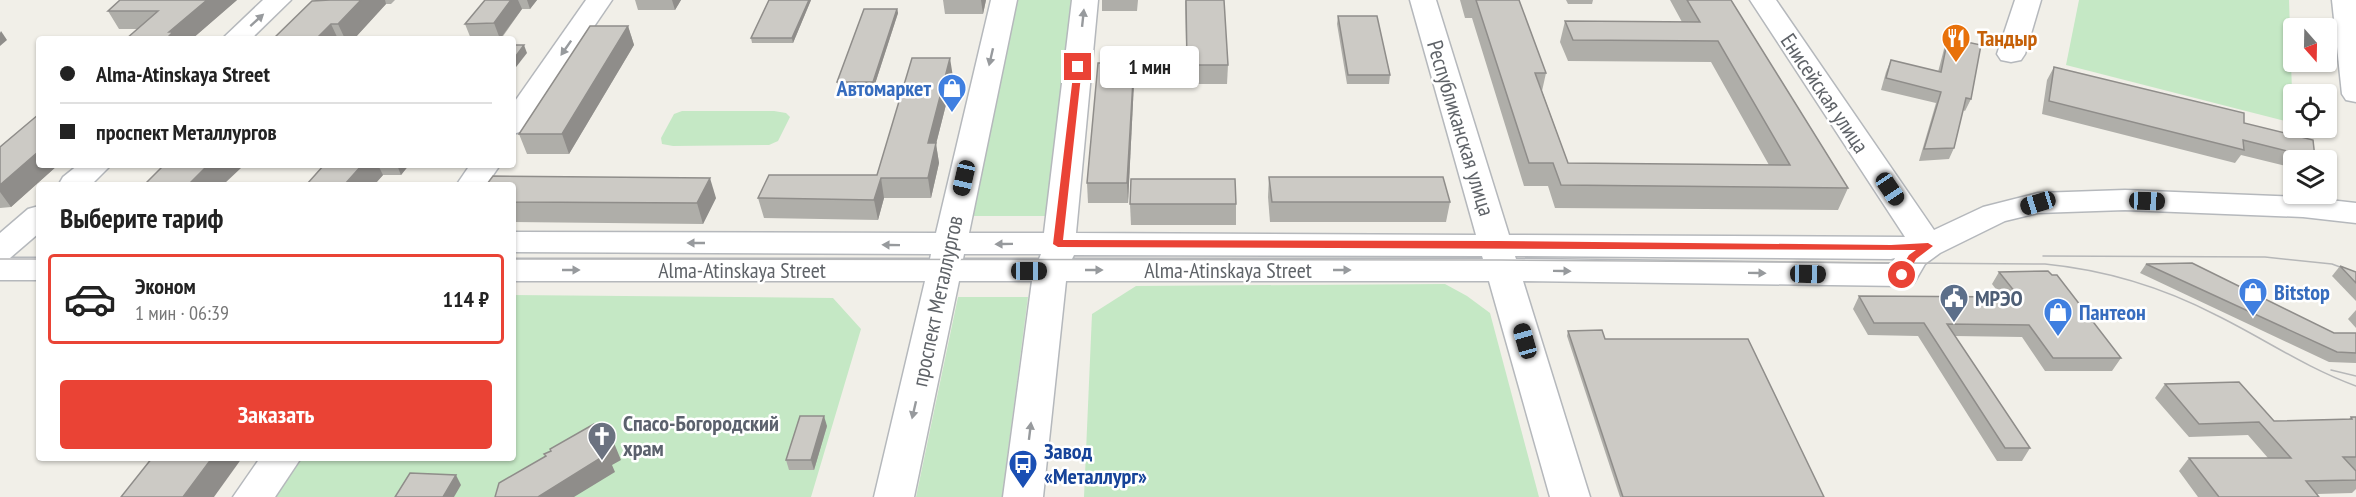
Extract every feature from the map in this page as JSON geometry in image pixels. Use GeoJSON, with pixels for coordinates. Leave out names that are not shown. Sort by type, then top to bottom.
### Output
{"type":"FeatureCollection","features":[{"type":"Feature","properties":{"kind":"street"},"geometry":{"type":"LineString","coordinates":[[238,36],[278,0]]}},
{"type":"Feature","properties":{"kind":"street"},"geometry":{"type":"LineString","coordinates":[[516,121],[599,0]]}},
{"type":"Feature","properties":{"kind":"street","name":"проспект Металлургов"},"geometry":{"type":"LineString","coordinates":[[894,497],[1004,0]]}},
{"type":"Feature","properties":{"kind":"street"},"geometry":{"type":"LineString","coordinates":[[1023,497],[1085,0]]}},
{"type":"Feature","properties":{"kind":"street","name":"Республиканская улица"},"geometry":{"type":"LineString","coordinates":[[1423,0],[1570,497]]}},
{"type":"Feature","properties":{"kind":"street","name":"Енисейская улица"},"geometry":{"type":"LineString","coordinates":[[1763,0],[1928,246]]}},
{"type":"Feature","properties":{"kind":"street"},"geometry":{"type":"LineString","coordinates":[[2011,54],[2028,0]]}},
{"type":"Feature","properties":{"kind":"street"},"geometry":{"type":"LineString","coordinates":[[2345,0],[2356,94]]}},
{"type":"Feature","properties":{"kind":"street"},"geometry":{"type":"LineString","coordinates":[[76,182],[93,168]]}},
{"type":"Feature","properties":{"kind":"street"},"geometry":{"type":"LineString","coordinates":[[473,182],[483,168]]}},
{"type":"Feature","properties":{"kind":"street","name":"Alma-Atinskaya Street"},"geometry":{"type":"LineString","coordinates":[[516,270],[947,258],[1500,257],[1902,275],[1912,257],[1928,246],[1994,214],[2038,203],[2125,200],[2320,208],[2356,213]]}},
{"type":"Feature","properties":{"kind":"street"},"geometry":{"type":"LineString","coordinates":[[36,220],[10,250],[36,267]]}},
{"type":"Feature","properties":{"kind":"street","name":"Alma-Atinskaya Street"},"geometry":{"type":"LineString","coordinates":[[516,242],[947,258]]}},
{"type":"Feature","properties":{"kind":"street"},"geometry":{"type":"LineString","coordinates":[[253,497],[278,461]]}},
{"type":"Feature","properties":{"kind":"green space"},"geometry":{"type":"Polygon","coordinates":[[[1008,0],[1075,0],[1049,216],[965,216],[1008,0]]]}},
{"type":"Feature","properties":{"kind":"green space"},"geometry":{"type":"Polygon","coordinates":[[[2079,0],[2289,0],[2290,18],[2283,18],[2283,72],[2291,72],[2292,84],[2283,84],[2283,120],[2066,65],[2079,0]]]}},
{"type":"Feature","properties":{"kind":"green space"},"geometry":{"type":"Polygon","coordinates":[[[682,111],[774,111],[786,113],[790,117],[778,141],[769,145],[673,146],[662,144],[661,138],[674,114],[682,111]]]}},
{"type":"Feature","properties":{"kind":"green space"},"geometry":{"type":"Polygon","coordinates":[[[1445,284],[1467,296],[1490,313],[1539,497],[1084,497],[1092,314],[1136,286],[1445,284]]]}},
{"type":"Feature","properties":{"kind":"green space"},"geometry":{"type":"Polygon","coordinates":[[[516,295],[833,298],[861,329],[811,497],[272,497],[297,461],[516,461],[516,295]]]}},
{"type":"Feature","properties":{"kind":"green space"},"geometry":{"type":"Polygon","coordinates":[[[958,297],[1028,297],[1002,497],[916,497],[958,297]]]}},
{"type":"Feature","properties":{"kind":"building"},"geometry":{"type":"Polygon","coordinates":[[[120,0],[207,0],[169,32],[173,32],[169,36],[129,36],[158,11],[108,11],[120,0]]]}},
{"type":"Feature","properties":{"kind":"building"},"geometry":{"type":"Polygon","coordinates":[[[361,0],[338,24],[331,24],[319,36],[276,36],[312,1],[361,0]]]}},
{"type":"Feature","properties":{"kind":"building"},"geometry":{"type":"Polygon","coordinates":[[[485,0],[511,0],[494,23],[465,24],[485,0]]]}},
{"type":"Feature","properties":{"kind":"building"},"geometry":{"type":"Polygon","coordinates":[[[769,0],[809,0],[792,38],[751,38],[769,0]]]}},
{"type":"Feature","properties":{"kind":"building"},"geometry":{"type":"Polygon","coordinates":[[[1186,0],[1224,0],[1228,65],[1187,65],[1186,0]]]}},
{"type":"Feature","properties":{"kind":"building"},"geometry":{"type":"Polygon","coordinates":[[[1476,0],[1519,0],[1546,73],[1535,73],[1568,163],[1790,165],[1718,41],[1573,40],[1565,21],[1700,22],[1687,0],[1731,0],[1848,188],[1561,185],[1553,163],[1529,163],[1476,0]]]}},
{"type":"Feature","properties":{"kind":"building"},"geometry":{"type":"Polygon","coordinates":[[[864,9],[897,9],[873,82],[837,82],[864,9]]]}},
{"type":"Feature","properties":{"kind":"building"},"geometry":{"type":"Polygon","coordinates":[[[1338,16],[1377,16],[1390,75],[1348,75],[1338,16]]]}},
{"type":"Feature","properties":{"kind":"building"},"geometry":{"type":"Polygon","coordinates":[[[590,26],[628,26],[562,134],[519,134],[590,26]]]}},
{"type":"Feature","properties":{"kind":"building"},"geometry":{"type":"Polygon","coordinates":[[[1948,38],[1981,45],[1971,99],[1966,98],[1954,148],[1924,149],[1941,92],[1886,78],[1891,60],[1941,72],[1948,38]]]}},
{"type":"Feature","properties":{"kind":"building"},"geometry":{"type":"Polygon","coordinates":[[[516,45],[524,45],[516,56],[516,45]]]}},
{"type":"Feature","properties":{"kind":"building"},"geometry":{"type":"Polygon","coordinates":[[[912,58],[950,58],[928,143],[936,143],[928,178],[881,178],[874,200],[758,198],[769,175],[877,175],[912,58]]]}},
{"type":"Feature","properties":{"kind":"building"},"geometry":{"type":"Polygon","coordinates":[[[1098,63],[1134,63],[1127,183],[1087,183],[1098,63]]]}},
{"type":"Feature","properties":{"kind":"building"},"geometry":{"type":"Polygon","coordinates":[[[2054,67],[2244,113],[2244,123],[2283,133],[2283,138],[2313,140],[2314,150],[2283,150],[2243,140],[2244,150],[2049,101],[2054,67]]]}},
{"type":"Feature","properties":{"kind":"building"},"geometry":{"type":"Polygon","coordinates":[[[36,117],[36,154],[0,185],[0,147],[36,117]]]}},
{"type":"Feature","properties":{"kind":"building"},"geometry":{"type":"Polygon","coordinates":[[[161,168],[205,168],[191,182],[147,182],[161,168]]]}},
{"type":"Feature","properties":{"kind":"building"},"geometry":{"type":"Polygon","coordinates":[[[321,168],[359,168],[347,182],[309,182],[321,168]]]}},
{"type":"Feature","properties":{"kind":"building"},"geometry":{"type":"Polygon","coordinates":[[[493,176],[710,178],[697,203],[516,202],[516,182],[488,182],[493,176]]]}},
{"type":"Feature","properties":{"kind":"building"},"geometry":{"type":"Polygon","coordinates":[[[1269,177],[1443,177],[1450,202],[1272,202],[1269,177]]]}},
{"type":"Feature","properties":{"kind":"building"},"geometry":{"type":"Polygon","coordinates":[[[1131,179],[1235,179],[1236,204],[1130,204],[1131,179]]]}},
{"type":"Feature","properties":{"kind":"building"},"geometry":{"type":"Polygon","coordinates":[[[2192,263],[2334,333],[2356,333],[2356,353],[2337,352],[2146,264],[2192,263]]]}},
{"type":"Feature","properties":{"kind":"building"},"geometry":{"type":"Polygon","coordinates":[[[2340,266],[2356,272],[2356,283],[2340,266]]]}},
{"type":"Feature","properties":{"kind":"building"},"geometry":{"type":"Polygon","coordinates":[[[2048,271],[2052,275],[2057,275],[2121,358],[2053,358],[2029,325],[1947,324],[2030,448],[2005,448],[1924,323],[1874,323],[1859,296],[2019,297],[1999,272],[2048,271]]]}},
{"type":"Feature","properties":{"kind":"building"},"geometry":{"type":"Polygon","coordinates":[[[1602,330],[1605,339],[1748,339],[1824,497],[1623,497],[1568,331],[1602,330]]]}},
{"type":"Feature","properties":{"kind":"building"},"geometry":{"type":"Polygon","coordinates":[[[2239,382],[2274,421],[2352,419],[2351,417],[2356,417],[2356,457],[2343,457],[2356,471],[2356,480],[2306,481],[2319,497],[2219,497],[2189,458],[2291,458],[2259,422],[2199,424],[2165,384],[2239,382]]]}},
{"type":"Feature","properties":{"kind":"building"},"geometry":{"type":"Polygon","coordinates":[[[800,416],[824,416],[811,460],[786,460],[800,416]]]}},
{"type":"Feature","properties":{"kind":"building"},"geometry":{"type":"Polygon","coordinates":[[[594,424],[614,443],[602,450],[607,454],[538,497],[495,497],[499,483],[546,456],[544,454],[551,451],[550,449],[594,424]]]}},
{"type":"Feature","properties":{"kind":"building"},"geometry":{"type":"Polygon","coordinates":[[[150,461],[210,461],[183,497],[121,497],[150,461]]]}},
{"type":"Feature","properties":{"kind":"building"},"geometry":{"type":"Polygon","coordinates":[[[410,473],[456,475],[443,497],[395,497],[410,473]]]}},
{"type":"Feature","properties":{"kind":"tram line"},"geometry":{"type":"LineString","coordinates":[[2043,256],[2265,257],[2332,264],[2356,273]]}},
{"type":"Feature","properties":{"kind":"tram line"},"geometry":{"type":"LineString","coordinates":[[0,259],[36,259]]}},
{"type":"Feature","properties":{"kind":"tram line"},"geometry":{"type":"LineString","coordinates":[[516,259],[1501,260],[2045,264],[2112,275],[2175,296],[2320,371],[2356,386]]}},
{"type":"Feature","properties":{"kind":"tram line"},"geometry":{"type":"LineString","coordinates":[[2331,370],[2356,376]]}},
{"type":"Feature","properties":{"kind":"place","name":"Тандыр"},"geometry":{"type":"Point","coordinates":[1956,64]}},
{"type":"Feature","properties":{"kind":"place","name":"Автомаркет"},"geometry":{"type":"Point","coordinates":[952,114]}},
{"type":"Feature","properties":{"kind":"place","name":"Bitstop"},"geometry":{"type":"Point","coordinates":[2253,318]}},
{"type":"Feature","properties":{"kind":"place","name":"МРЭО"},"geometry":{"type":"Point","coordinates":[1954,324]}},
{"type":"Feature","properties":{"kind":"place","name":"Пантеон"},"geometry":{"type":"Point","coordinates":[2058,338]}},
{"type":"Feature","properties":{"kind":"place","name":"Спасо-Богородский храм"},"geometry":{"type":"Point","coordinates":[602,462]}},
{"type":"Feature","properties":{"kind":"place","name":"Завод «Металлург»"},"geometry":{"type":"Point","coordinates":[1023,490]}},
{"type":"Feature","properties":{"kind":"route"},"geometry":{"type":"LineString","coordinates":[[1078,67],[1058,244],[1496,244],[1891,248],[1928,246],[1912,257],[1902,275]]}}]}
